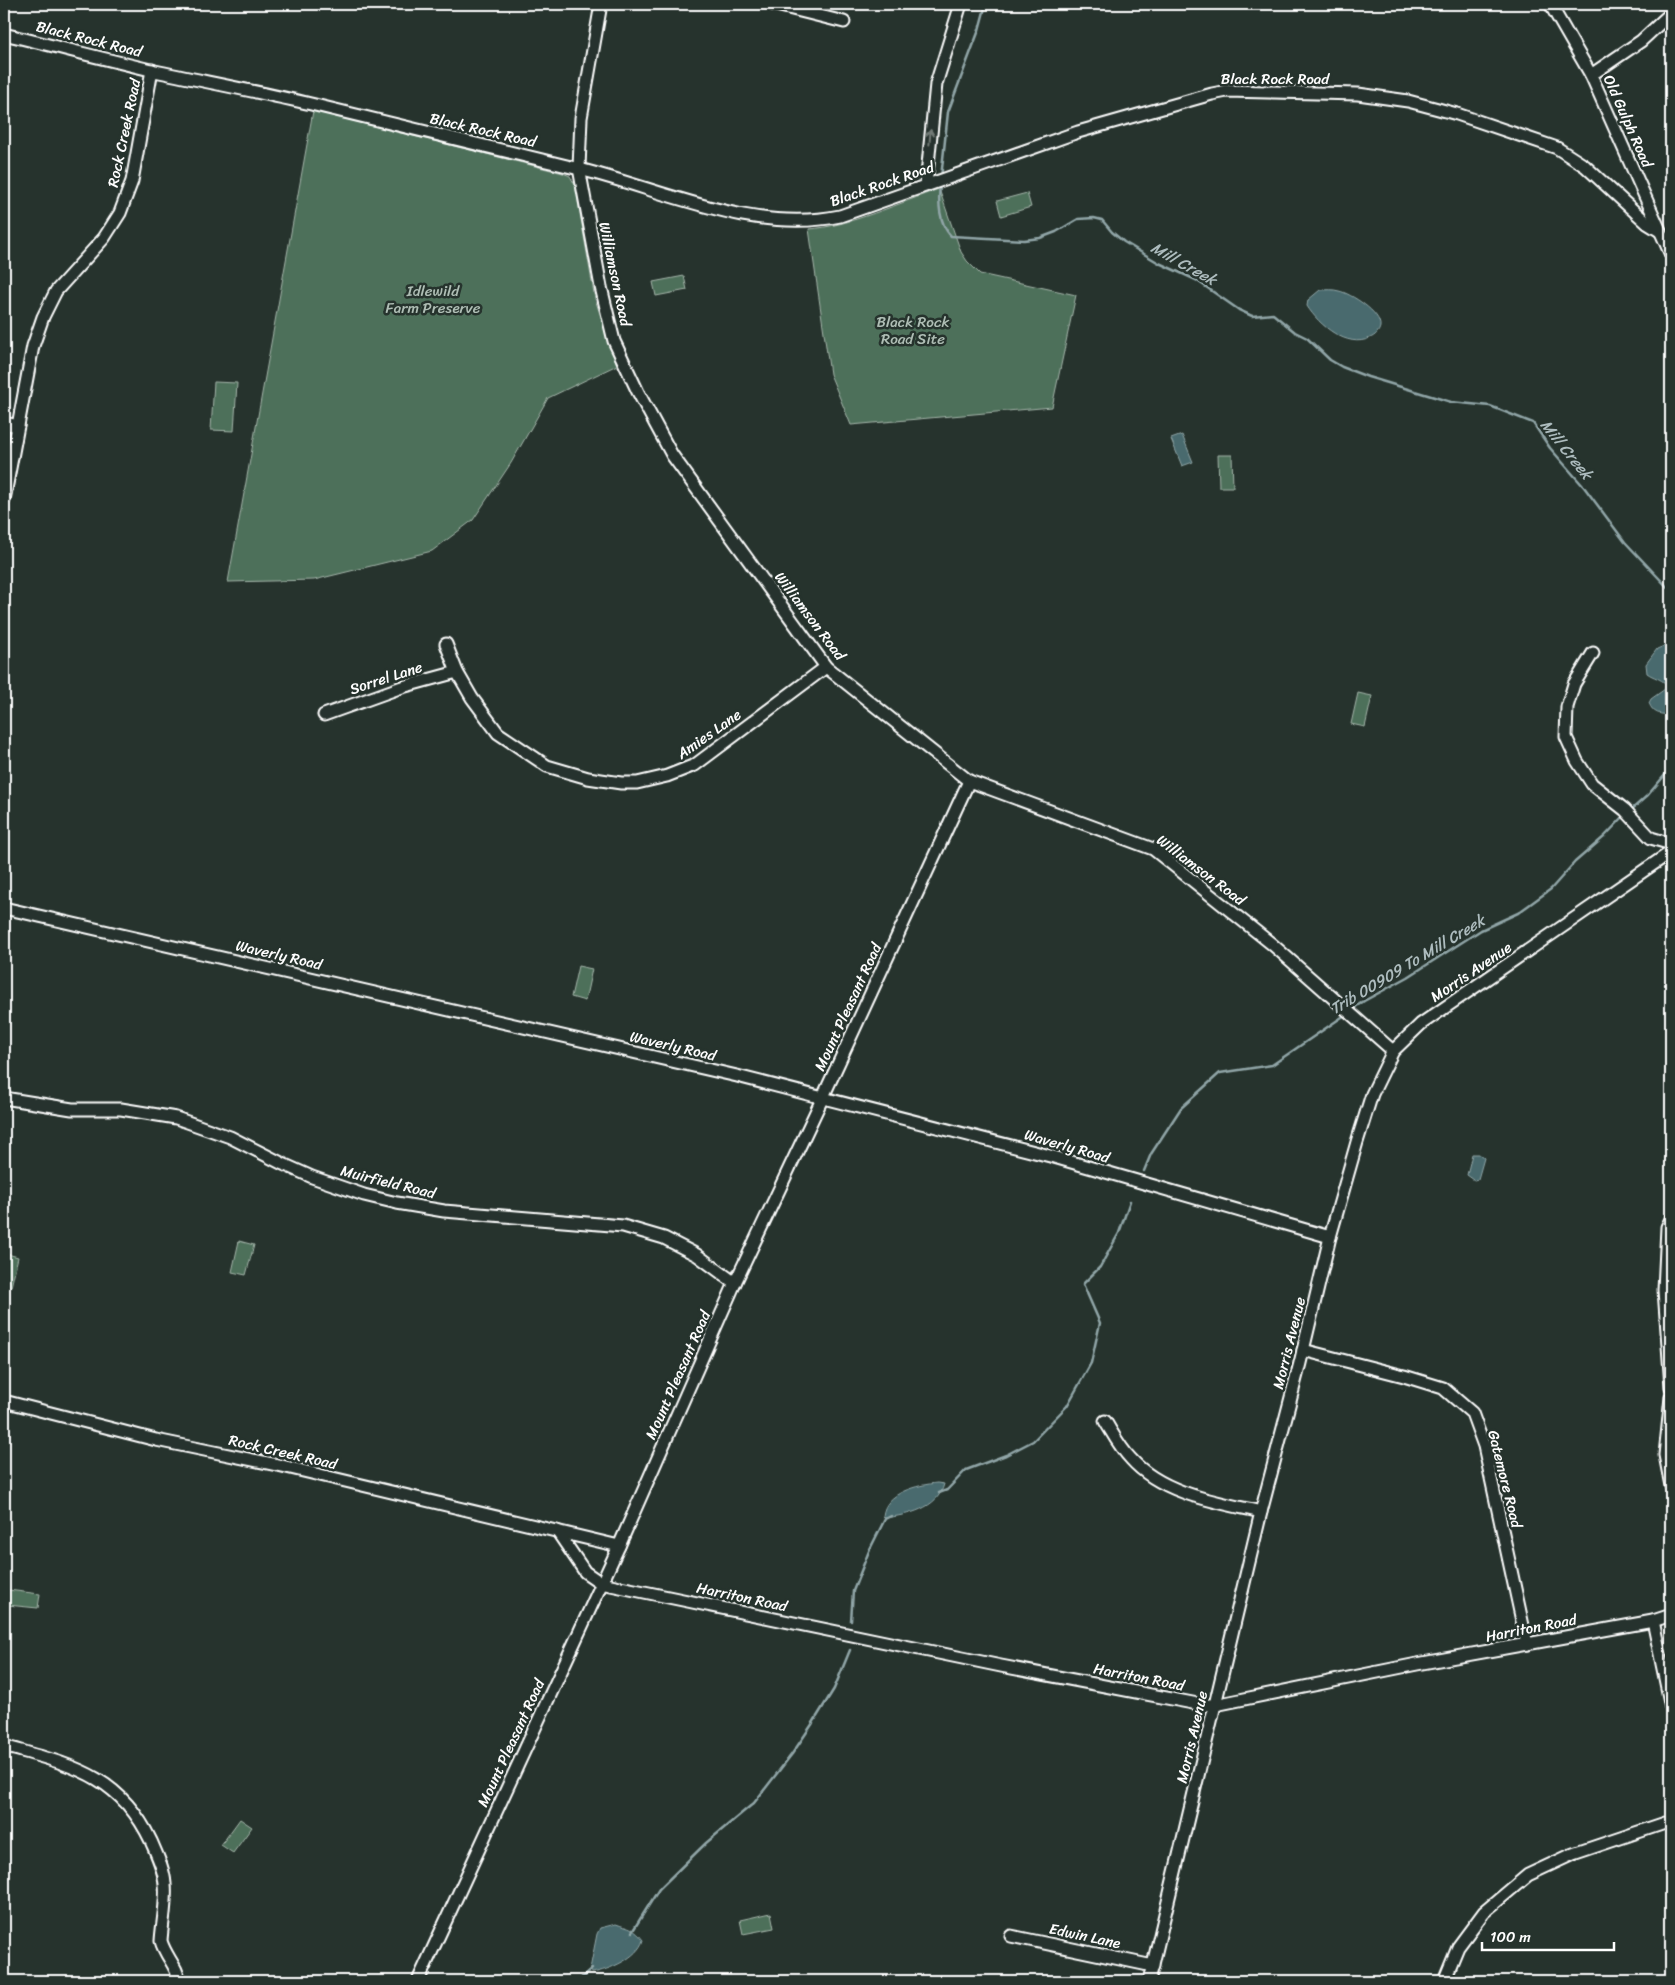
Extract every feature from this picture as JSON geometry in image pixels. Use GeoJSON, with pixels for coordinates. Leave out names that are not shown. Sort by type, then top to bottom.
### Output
{"type":"FeatureCollection","features":[{"type":"Feature","properties":{"kind":"street","name":"Williamson Road"},"geometry":{"type":"LineString","coordinates":[[601,4],[580,118],[579,168],[601,287],[614,341],[638,392],[672,456],[826,667],[969,781],[1153,849],[1273,945],[1392,1051]]}},
{"type":"Feature","properties":{"kind":"street"},"geometry":{"type":"LineString","coordinates":[[772,4],[844,22]]}},
{"type":"Feature","properties":{"kind":"street"},"geometry":{"type":"LineString","coordinates":[[935,182],[936,84],[962,4]]}},
{"type":"Feature","properties":{"kind":"street","name":"Old Gulph Road"},"geometry":{"type":"LineString","coordinates":[[1550,4],[1591,75],[1671,255]]}},
{"type":"Feature","properties":{"kind":"street"},"geometry":{"type":"LineString","coordinates":[[1591,75],[1642,41],[1671,13]]}},
{"type":"Feature","properties":{"kind":"street","name":"Black Rock Road"},"geometry":{"type":"LineString","coordinates":[[4,34],[579,168],[715,208],[781,221],[819,220],[840,216],[1078,132],[1220,92],[1287,91],[1379,96],[1436,107],[1545,143],[1571,156],[1585,166],[1647,223],[1660,230]]}},
{"type":"Feature","properties":{"kind":"street","name":"Rock Creek Road"},"geometry":{"type":"LineString","coordinates":[[4,500],[33,346],[43,317],[56,291],[104,238],[120,213],[132,181],[152,70]]}},
{"type":"Feature","properties":{"kind":"street"},"geometry":{"type":"LineString","coordinates":[[1629,207],[1643,192]]}},
{"type":"Feature","properties":{"kind":"street"},"geometry":{"type":"LineString","coordinates":[[4,423],[18,426]]}},
{"type":"Feature","properties":{"kind":"street","name":"Amies Lane"},"geometry":{"type":"LineString","coordinates":[[446,644],[457,672],[472,698],[498,733],[546,766],[588,778],[621,783],[637,783],[668,776],[695,765],[826,667]]}},
{"type":"Feature","properties":{"kind":"street"},"geometry":{"type":"LineString","coordinates":[[1593,653],[1574,684],[1567,707],[1566,737],[1577,761],[1592,784],[1625,810],[1651,838],[1671,844]]}},
{"type":"Feature","properties":{"kind":"street","name":"Sorrel Lane"},"geometry":{"type":"LineString","coordinates":[[324,715],[402,687],[457,672]]}},
{"type":"Feature","properties":{"kind":"street","name":"Mount Pleasant Road"},"geometry":{"type":"LineString","coordinates":[[418,1981],[619,1546],[735,1283],[969,781]]}},
{"type":"Feature","properties":{"kind":"street","name":"Morris Avenue"},"geometry":{"type":"LineString","coordinates":[[1149,1981],[1260,1512],[1303,1350],[1330,1237],[1356,1142],[1372,1094],[1392,1051],[1421,1024],[1671,852]]}},
{"type":"Feature","properties":{"kind":"street","name":"Waverly Road"},"geometry":{"type":"LineString","coordinates":[[4,908],[737,1076],[1047,1155],[1330,1237]]}},
{"type":"Feature","properties":{"kind":"street","name":"Muirfield Road"},"geometry":{"type":"LineString","coordinates":[[4,1098],[72,1109],[139,1111],[193,1123],[230,1137],[283,1164],[312,1176],[364,1195],[396,1203],[444,1212],[623,1226],[664,1238],[697,1255],[735,1283]]}},
{"type":"Feature","properties":{"kind":"street"},"geometry":{"type":"LineString","coordinates":[[1671,1220],[1667,1227],[1664,1290],[1670,1352],[1671,1387]]}},
{"type":"Feature","properties":{"kind":"street","name":"Gatemore Road"},"geometry":{"type":"LineString","coordinates":[[1303,1350],[1443,1388],[1472,1413],[1484,1446],[1527,1644]]}},
{"type":"Feature","properties":{"kind":"street"},"geometry":{"type":"LineString","coordinates":[[1671,1397],[1664,1455],[1671,1486]]}},
{"type":"Feature","properties":{"kind":"street","name":"Rock Creek Road"},"geometry":{"type":"LineString","coordinates":[[4,1401],[156,1440],[288,1468],[619,1546]]}},
{"type":"Feature","properties":{"kind":"street"},"geometry":{"type":"LineString","coordinates":[[1105,1421],[1132,1461],[1169,1486],[1194,1497],[1260,1512]]}},
{"type":"Feature","properties":{"kind":"street"},"geometry":{"type":"LineString","coordinates":[[557,1531],[586,1572],[601,1583]]}},
{"type":"Feature","properties":{"kind":"street","name":"Harriton Road"},"geometry":{"type":"LineString","coordinates":[[601,1583],[1001,1666],[1203,1705],[1214,1705],[1671,1615]]}},
{"type":"Feature","properties":{"kind":"street"},"geometry":{"type":"LineString","coordinates":[[1653,1620],[1671,1707]]}},
{"type":"Feature","properties":{"kind":"street"},"geometry":{"type":"LineString","coordinates":[[4,1746],[67,1764],[94,1776],[107,1785],[132,1809],[143,1824],[160,1860],[165,1884],[161,1941],[179,1981]]}},
{"type":"Feature","properties":{"kind":"street"},"geometry":{"type":"LineString","coordinates":[[1444,1981],[1458,1947],[1484,1912],[1528,1875],[1573,1854],[1671,1821]]}},
{"type":"Feature","properties":{"kind":"street","name":"Edwin Lane"},"geometry":{"type":"LineString","coordinates":[[1011,1936],[1153,1966]]}},
{"type":"Feature","properties":{"kind":"green space","name":"Idlewild Farm Preserve"},"geometry":{"type":"Polygon","coordinates":[[[313,111],[570,176],[575,185],[595,299],[617,365],[548,398],[511,463],[473,520],[432,551],[314,580],[228,582],[313,111]]]}},
{"type":"Feature","properties":{"kind":"green space","name":"Black Rock Road Site"},"geometry":{"type":"Polygon","coordinates":[[[939,189],[961,252],[980,274],[1076,295],[1052,407],[851,425],[830,374],[809,229],[857,219],[939,189]]]}},
{"type":"Feature","properties":{"kind":"green space"},"geometry":{"type":"Polygon","coordinates":[[[1027,193],[1031,207],[1001,216],[997,201],[1027,193]]]}},
{"type":"Feature","properties":{"kind":"green space"},"geometry":{"type":"Polygon","coordinates":[[[684,276],[687,290],[656,296],[653,282],[684,276]]]}},
{"type":"Feature","properties":{"kind":"green space"},"geometry":{"type":"Polygon","coordinates":[[[214,382],[237,383],[234,431],[211,430],[214,382]]]}},
{"type":"Feature","properties":{"kind":"green space"},"geometry":{"type":"Polygon","coordinates":[[[1218,455],[1232,455],[1233,487],[1219,487],[1218,455]]]}},
{"type":"Feature","properties":{"kind":"green space"},"geometry":{"type":"Polygon","coordinates":[[[1358,693],[1372,696],[1365,727],[1351,724],[1358,693]]]}},
{"type":"Feature","properties":{"kind":"green space"},"geometry":{"type":"Polygon","coordinates":[[[578,966],[592,969],[585,1001],[571,997],[578,966]]]}},
{"type":"Feature","properties":{"kind":"green space"},"geometry":{"type":"Polygon","coordinates":[[[239,1241],[254,1245],[246,1275],[232,1272],[239,1241]]]}},
{"type":"Feature","properties":{"kind":"green space"},"geometry":{"type":"Polygon","coordinates":[[[4,1253],[18,1257],[11,1287],[4,1285],[4,1253]]]}},
{"type":"Feature","properties":{"kind":"green space"},"geometry":{"type":"Polygon","coordinates":[[[8,1590],[40,1594],[38,1608],[7,1605],[8,1590]]]}},
{"type":"Feature","properties":{"kind":"green space"},"geometry":{"type":"Polygon","coordinates":[[[240,1819],[252,1827],[233,1853],[221,1845],[240,1819]]]}},
{"type":"Feature","properties":{"kind":"green space"},"geometry":{"type":"Polygon","coordinates":[[[771,1913],[774,1928],[743,1934],[740,1920],[771,1913]]]}},
{"type":"Feature","properties":{"kind":"water"},"geometry":{"type":"Polygon","coordinates":[[[1320,290],[1334,290],[1344,293],[1364,304],[1376,316],[1379,322],[1378,332],[1370,338],[1361,341],[1343,338],[1334,333],[1319,321],[1307,306],[1308,300],[1320,290]]]}},
{"type":"Feature","properties":{"kind":"water"},"geometry":{"type":"Polygon","coordinates":[[[1182,435],[1193,462],[1182,466],[1171,439],[1182,435]]]}},
{"type":"Feature","properties":{"kind":"water"},"geometry":{"type":"Polygon","coordinates":[[[1664,646],[1671,649],[1671,714],[1658,713],[1653,710],[1649,703],[1651,699],[1665,689],[1666,684],[1647,673],[1646,664],[1657,649],[1664,646]]]}},
{"type":"Feature","properties":{"kind":"water"},"geometry":{"type":"Polygon","coordinates":[[[1472,1154],[1479,1154],[1484,1158],[1478,1179],[1474,1180],[1467,1175],[1472,1154]]]}},
{"type":"Feature","properties":{"kind":"water"},"geometry":{"type":"Polygon","coordinates":[[[937,1483],[944,1484],[941,1493],[928,1505],[912,1513],[885,1518],[883,1516],[885,1508],[890,1501],[904,1491],[937,1483]]]}},
{"type":"Feature","properties":{"kind":"water"},"geometry":{"type":"Polygon","coordinates":[[[616,1924],[631,1929],[643,1940],[629,1958],[606,1969],[592,1973],[590,1969],[597,1934],[600,1928],[616,1924]]]}},
{"type":"Feature","properties":{"kind":"waterway","name":"Mill Creek"},"geometry":{"type":"LineString","coordinates":[[941,178],[948,112],[979,30],[986,4]]}},
{"type":"Feature","properties":{"kind":"waterway","name":"Mill Creek"},"geometry":{"type":"LineString","coordinates":[[940,186],[940,212],[944,225],[951,236],[1024,240],[1040,238],[1056,232],[1078,219],[1094,218],[1102,220],[1124,242],[1159,263],[1196,280],[1239,310],[1252,316],[1273,314],[1295,332],[1307,338],[1330,360],[1342,367],[1368,377],[1451,402],[1490,406],[1533,423],[1550,448],[1584,487],[1625,542],[1671,591]]}},
{"type":"Feature","properties":{"kind":"waterway","name":"Trib 00909 To Mill Creek"},"geometry":{"type":"LineString","coordinates":[[1630,811],[1648,795],[1670,769],[1671,755]]}},
{"type":"Feature","properties":{"kind":"waterway","name":"Trib 00909 To Mill Creek"},"geometry":{"type":"LineString","coordinates":[[1351,1010],[1408,977],[1481,930],[1518,913],[1551,889],[1575,862],[1604,837],[1625,815]]}},
{"type":"Feature","properties":{"kind":"waterway","name":"Trib 00909 To Mill Creek"},"geometry":{"type":"LineString","coordinates":[[1144,1171],[1151,1154],[1181,1108],[1220,1073],[1272,1065],[1345,1015]]}},
{"type":"Feature","properties":{"kind":"waterway","name":"Trib 00909 To Mill Creek"},"geometry":{"type":"LineString","coordinates":[[939,1493],[947,1490],[966,1470],[1006,1455],[1033,1441],[1067,1406],[1091,1363],[1100,1323],[1083,1284],[1100,1267],[1119,1233],[1130,1201]]}},
{"type":"Feature","properties":{"kind":"waterway","name":"Trib 00909 To Mill Creek"},"geometry":{"type":"LineString","coordinates":[[851,1621],[853,1591],[869,1551],[885,1519],[891,1516]]}},
{"type":"Feature","properties":{"kind":"waterway","name":"Trib 00909 To Mill Creek"},"geometry":{"type":"LineString","coordinates":[[632,1932],[659,1889],[706,1843],[754,1803],[792,1754],[834,1689],[850,1650]]}},
{"type":"Feature","properties":{"kind":"waterway","name":"Trib 00909 To Mill Creek"},"geometry":{"type":"LineString","coordinates":[[578,1981],[592,1969]]}}]}
